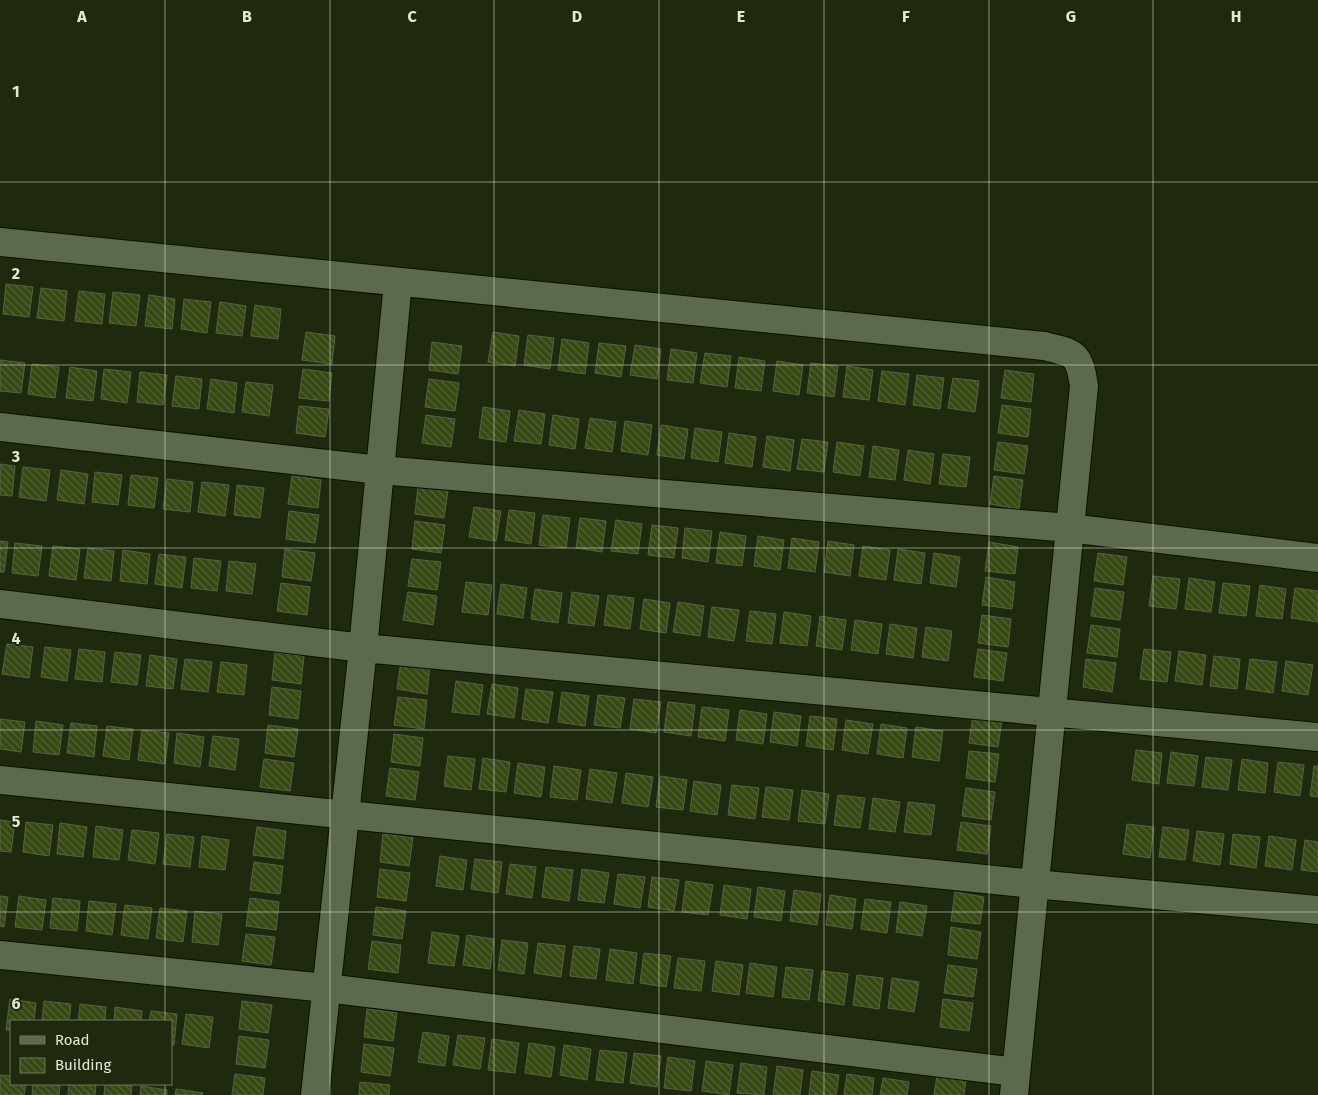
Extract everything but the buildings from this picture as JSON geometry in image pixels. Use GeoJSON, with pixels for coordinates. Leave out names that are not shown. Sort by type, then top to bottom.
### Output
{"type":"FeatureCollection","features":[{"type":"Feature","properties":{"kind":"street"},"geometry":{"type":"LineString","coordinates":[[0,242],[1044,346],[1065,351],[1076,357],[1081,369],[1084,386],[1015,1083],[326,988],[0,955]]}},
{"type":"Feature","properties":{"kind":"street"},"geometry":{"type":"LineString","coordinates":[[315,1095],[363,648],[398,282]]}},
{"type":"Feature","properties":{"kind":"street"},"geometry":{"type":"LineString","coordinates":[[0,427],[380,470],[1069,528],[1318,558]]}},
{"type":"Feature","properties":{"kind":"street"},"geometry":{"type":"LineString","coordinates":[[0,604],[363,648],[1318,737]]}},
{"type":"Feature","properties":{"kind":"street"},"geometry":{"type":"LineString","coordinates":[[0,780],[1034,884],[1318,910]]}}]}
